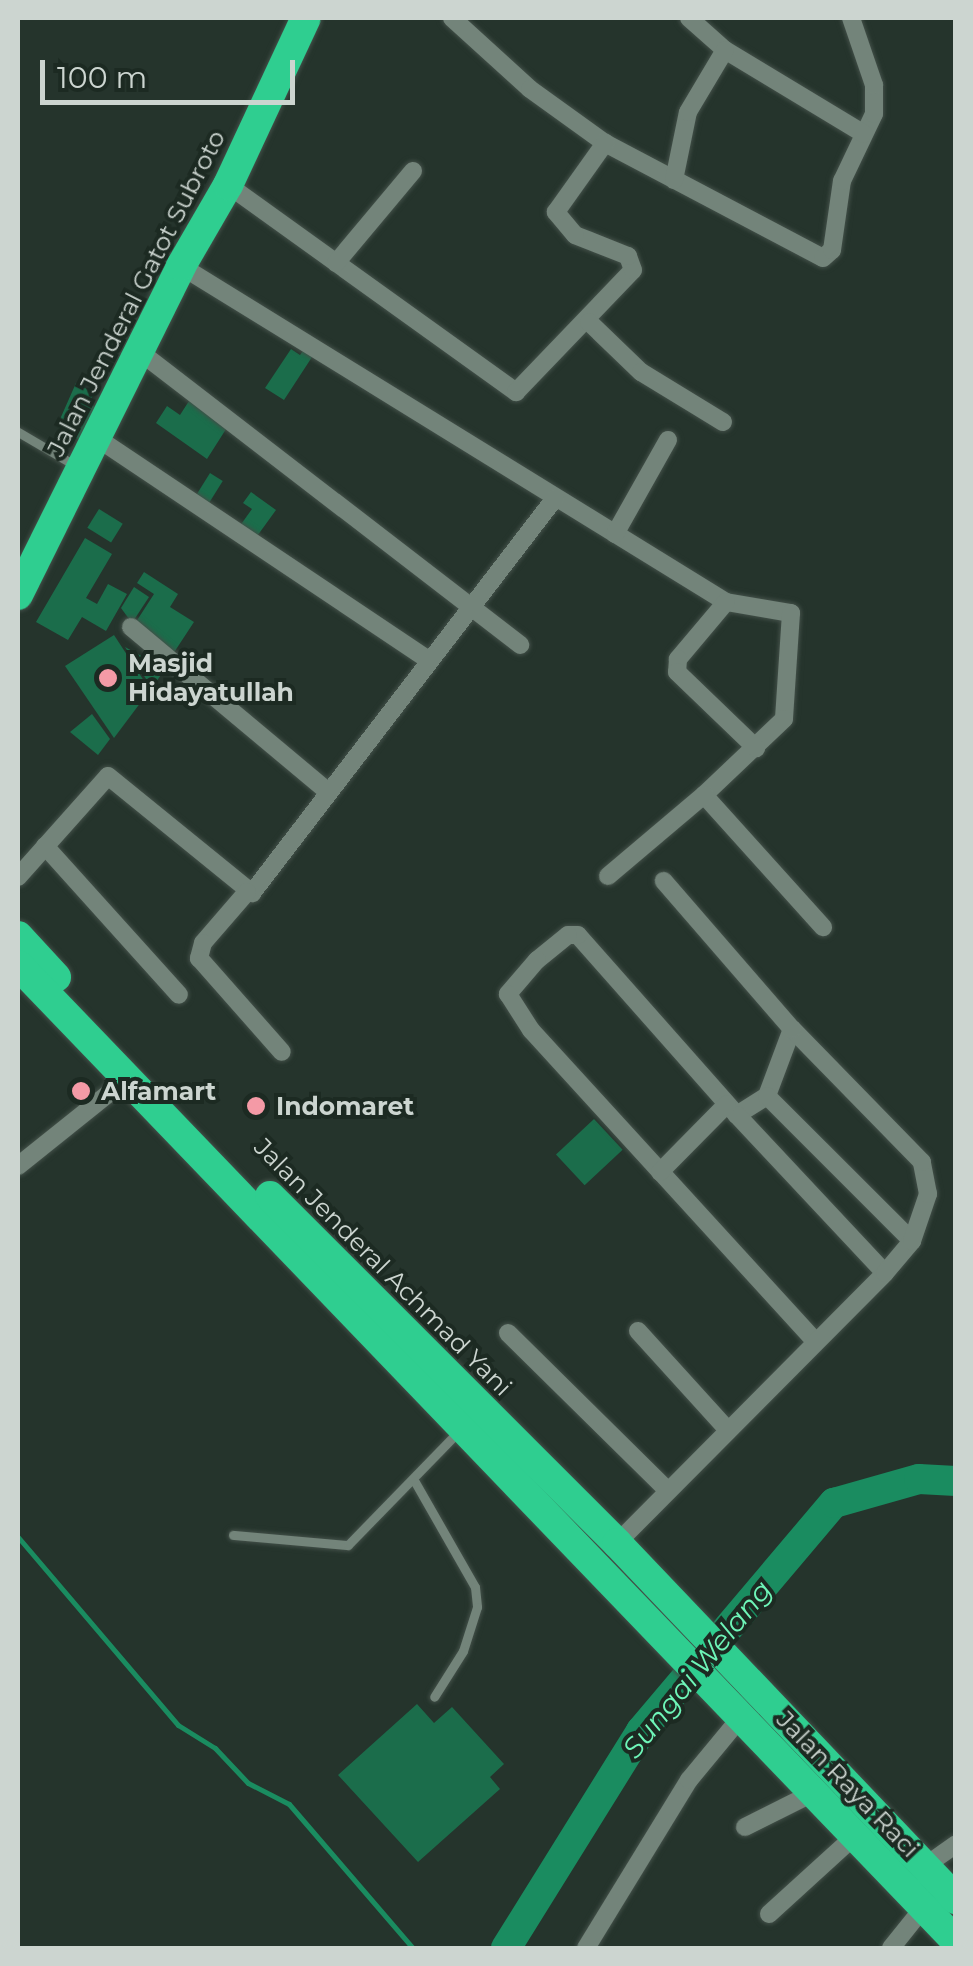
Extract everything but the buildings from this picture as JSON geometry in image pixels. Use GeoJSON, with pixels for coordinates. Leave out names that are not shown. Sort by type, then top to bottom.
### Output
{"type":"FeatureCollection","features":[{"type":"Feature","properties":{"kind":"highway","name":"Jalan Jenderal Gatot Subroto"},"geometry":{"type":"LineString","coordinates":[[18,595],[181,266],[228,184],[306,18]]}},
{"type":"Feature","properties":{"kind":"highway","name":"Jalan Jenderal Achmad Yani"},"geometry":{"type":"LineString","coordinates":[[18,936],[654,1605]]}},
{"type":"Feature","properties":{"kind":"highway","name":"Jalan Jenderal Achmad Yani"},"geometry":{"type":"LineString","coordinates":[[18,965],[472,1417],[617,1544],[654,1605]]}},
{"type":"Feature","properties":{"kind":"highway"},"geometry":{"type":"LineString","coordinates":[[654,1605],[748,1709],[925,1866],[956,1899]]}},
{"type":"Feature","properties":{"kind":"highway","name":"Jalan Raya Raci"},"geometry":{"type":"LineString","coordinates":[[748,1709],[817,1792],[956,1940]]}},
{"type":"Feature","properties":{"kind":"street"},"geometry":{"type":"LineString","coordinates":[[452,18],[530,89],[605,142],[822,258],[832,250],[842,182],[874,114],[874,85],[851,18]]}},
{"type":"Feature","properties":{"kind":"street"},"geometry":{"type":"LineString","coordinates":[[689,18],[725,50],[864,134]]}},
{"type":"Feature","properties":{"kind":"street"},"geometry":{"type":"LineString","coordinates":[[674,180],[688,112],[725,50]]}},
{"type":"Feature","properties":{"kind":"street"},"geometry":{"type":"LineString","coordinates":[[228,184],[516,392],[590,322],[630,276],[632,262],[576,235],[556,212],[605,142]]}},
{"type":"Feature","properties":{"kind":"street"},"geometry":{"type":"LineString","coordinates":[[336,263],[413,172]]}},
{"type":"Feature","properties":{"kind":"street"},"geometry":{"type":"LineString","coordinates":[[181,266],[726,602],[794,617],[784,719],[704,795],[608,876]]}},
{"type":"Feature","properties":{"kind":"street"},"geometry":{"type":"LineString","coordinates":[[590,322],[642,372],[723,422]]}},
{"type":"Feature","properties":{"kind":"street"},"geometry":{"type":"LineString","coordinates":[[140,352],[520,645]]}},
{"type":"Feature","properties":{"kind":"street"},"geometry":{"type":"LineString","coordinates":[[97,438],[429,660]]}},
{"type":"Feature","properties":{"kind":"street"},"geometry":{"type":"LineString","coordinates":[[615,534],[668,440]]}},
{"type":"Feature","properties":{"kind":"street"},"geometry":{"type":"LineString","coordinates":[[282,1052],[199,958],[203,943],[247,892],[257,889],[327,791],[555,498]]}},
{"type":"Feature","properties":{"kind":"street"},"geometry":{"type":"LineString","coordinates":[[726,602],[678,659],[677,672],[756,748]]}},
{"type":"Feature","properties":{"kind":"street"},"geometry":{"type":"LineString","coordinates":[[131,627],[327,791]]}},
{"type":"Feature","properties":{"kind":"street"},"geometry":{"type":"LineString","coordinates":[[18,877],[108,776],[247,892]]}},
{"type":"Feature","properties":{"kind":"street"},"geometry":{"type":"LineString","coordinates":[[704,795],[823,928]]}},
{"type":"Feature","properties":{"kind":"street"},"geometry":{"type":"LineString","coordinates":[[45,846],[179,995]]}},
{"type":"Feature","properties":{"kind":"street"},"geometry":{"type":"LineString","coordinates":[[617,1544],[885,1274],[912,1241],[928,1194],[922,1162],[792,1030],[664,882]]}},
{"type":"Feature","properties":{"kind":"street"},"geometry":{"type":"LineString","coordinates":[[815,1342],[520,1013],[508,994],[521,974],[568,935],[578,936],[885,1274]]}},
{"type":"Feature","properties":{"kind":"street"},"geometry":{"type":"LineString","coordinates":[[660,1172],[732,1110],[766,1096],[792,1030]]}},
{"type":"Feature","properties":{"kind":"street"},"geometry":{"type":"LineString","coordinates":[[18,1166],[128,1078]]}},
{"type":"Feature","properties":{"kind":"street"},"geometry":{"type":"LineString","coordinates":[[766,1096],[912,1241]]}},
{"type":"Feature","properties":{"kind":"street"},"geometry":{"type":"LineString","coordinates":[[508,1332],[667,1490]]}},
{"type":"Feature","properties":{"kind":"street"},"geometry":{"type":"LineString","coordinates":[[638,1332],[727,1429]]}},
{"type":"Feature","properties":{"kind":"street"},"geometry":{"type":"LineString","coordinates":[[586,1948],[689,1780],[748,1709]]}},
{"type":"Feature","properties":{"kind":"street"},"geometry":{"type":"LineString","coordinates":[[744,1827],[817,1792]]}},
{"type":"Feature","properties":{"kind":"street"},"geometry":{"type":"LineString","coordinates":[[769,1914],[856,1834]]}},
{"type":"Feature","properties":{"kind":"street"},"geometry":{"type":"LineString","coordinates":[[925,1866],[956,1844]]}},
{"type":"Feature","properties":{"kind":"street"},"geometry":{"type":"LineString","coordinates":[[892,1948],[924,1907]]}},
{"type":"Feature","properties":{"kind":"lane"},"geometry":{"type":"LineString","coordinates":[[18,432],[79,467]]}},
{"type":"Feature","properties":{"kind":"lane"},"geometry":{"type":"LineString","coordinates":[[233,1535],[348,1545],[415,1482],[472,1417]]}},
{"type":"Feature","properties":{"kind":"lane"},"geometry":{"type":"LineString","coordinates":[[415,1482],[464,1559],[476,1597],[463,1651],[434,1696]]}},
{"type":"Feature","properties":{"kind":"waterway","name":"Sungai Welang"},"geometry":{"type":"LineString","coordinates":[[506,1948],[641,1731],[834,1503],[919,1479],[956,1481]]}},
{"type":"Feature","properties":{"kind":"waterway"},"geometry":{"type":"LineString","coordinates":[[18,1537],[178,1725],[215,1748],[248,1783],[289,1804],[413,1948]]}},
{"type":"Feature","properties":{"kind":"place","name":"Masjid Hidayatullah"},"geometry":{"type":"Point","coordinates":[108,678]}},
{"type":"Feature","properties":{"kind":"place","name":"Alfamart"},"geometry":{"type":"Point","coordinates":[81,1091]}},
{"type":"Feature","properties":{"kind":"place","name":"Indomaret"},"geometry":{"type":"Point","coordinates":[256,1106]}}]}
